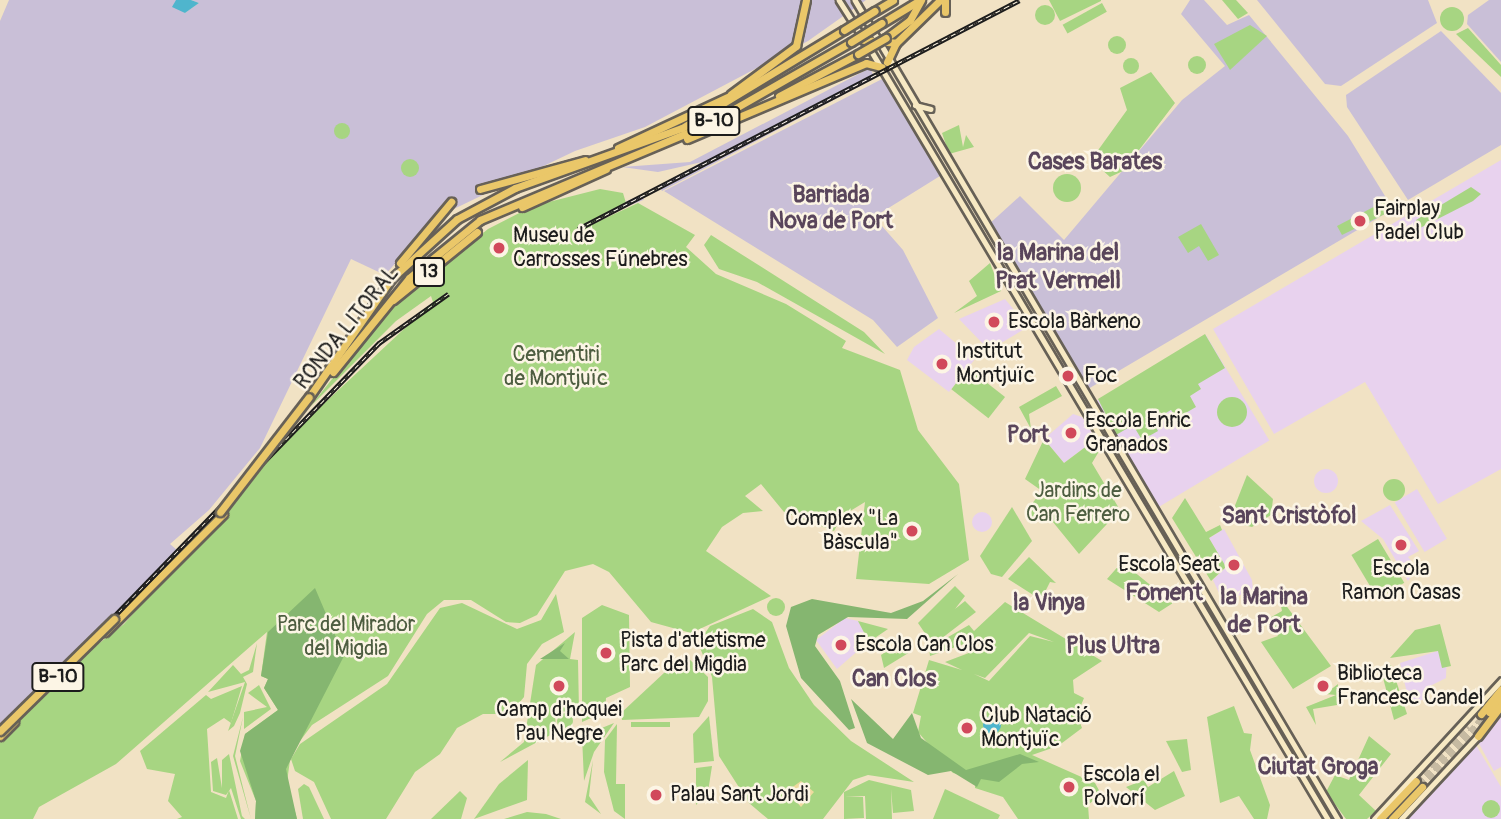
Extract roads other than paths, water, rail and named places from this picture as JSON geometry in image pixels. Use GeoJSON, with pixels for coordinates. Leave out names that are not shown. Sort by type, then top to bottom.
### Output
{"type":"FeatureCollection","features":[{"type":"Feature","properties":{"kind":"highway"},"geometry":{"type":"LineString","coordinates":[[716,103],[789,53],[806,17],[804,0]]}},
{"type":"Feature","properties":{"kind":"highway","name":"RONDA LITORAL"},"geometry":{"type":"LineString","coordinates":[[618,157],[695,121],[893,0]]}},
{"type":"Feature","properties":{"kind":"highway"},"geometry":{"type":"LineString","coordinates":[[744,114],[886,38],[909,20],[921,0]]}},
{"type":"Feature","properties":{"kind":"highway","name":"RONDA LITORAL"},"geometry":{"type":"LineString","coordinates":[[311,398],[380,292],[457,219],[472,209],[485,202],[713,122],[921,0]]}},
{"type":"Feature","properties":{"kind":"highway"},"geometry":{"type":"LineString","coordinates":[[480,189],[618,157],[734,118],[866,63],[884,64],[896,43],[942,0],[945,12]]}},
{"type":"Feature","properties":{"kind":"highway"},"geometry":{"type":"LineString","coordinates":[[864,40],[878,46],[896,43]]}},
{"type":"Feature","properties":{"kind":"highway"},"geometry":{"type":"LineString","coordinates":[[734,118],[801,71]]}},
{"type":"Feature","properties":{"kind":"highway"},"geometry":{"type":"LineString","coordinates":[[618,157],[772,74]]}},
{"type":"Feature","properties":{"kind":"highway"},"geometry":{"type":"LineString","coordinates":[[522,207],[595,163]]}},
{"type":"Feature","properties":{"kind":"highway","name":"RONDA LITORAL"},"geometry":{"type":"LineString","coordinates":[[0,736],[221,513],[379,312],[463,231],[515,201],[595,163]]}},
{"type":"Feature","properties":{"kind":"highway"},"geometry":{"type":"LineString","coordinates":[[380,292],[451,202]]}},
{"type":"Feature","properties":{"kind":"highway","name":"13"},"geometry":{"type":"LineString","coordinates":[[379,312],[477,232]]}},
{"type":"Feature","properties":{"kind":"highway","name":"RONDA LITORAL"},"geometry":{"type":"LineString","coordinates":[[0,731],[116,620]]}},
{"type":"Feature","properties":{"kind":"highway"},"geometry":{"type":"LineString","coordinates":[[1501,689],[1485,713],[1501,697]]}},
{"type":"Feature","properties":{"kind":"highway"},"geometry":{"type":"LineString","coordinates":[[1478,736],[1501,705]]}},
{"type":"Feature","properties":{"kind":"highway"},"geometry":{"type":"LineString","coordinates":[[1380,819],[1419,781]]}},
{"type":"Feature","properties":{"kind":"highway"},"geometry":{"type":"LineString","coordinates":[[1386,819],[1419,781]]}},
{"type":"Feature","properties":{"kind":"highway"},"geometry":{"type":"LineString","coordinates":[[1392,819],[1419,781]]}},
{"type":"Feature","properties":{"kind":"main road"},"geometry":{"type":"LineString","coordinates":[[841,0],[864,40],[913,104],[1081,403],[1317,794],[1338,819]]}},
{"type":"Feature","properties":{"kind":"main road"},"geometry":{"type":"LineString","coordinates":[[857,0],[884,64],[1154,510],[1317,794],[1328,819]]}},
{"type":"Feature","properties":{"kind":"main road"},"geometry":{"type":"LineString","coordinates":[[913,104],[931,108]]}},
{"type":"Feature","properties":{"kind":"main road"},"geometry":{"type":"LineString","coordinates":[[1081,403],[1087,399]]}},
{"type":"Feature","properties":{"kind":"main road"},"geometry":{"type":"LineString","coordinates":[[1147,514],[1154,510]]}},
{"type":"Feature","properties":{"kind":"main road"},"geometry":{"type":"LineString","coordinates":[[1215,628],[1221,624]]}},
{"type":"Feature","properties":{"kind":"main road"},"geometry":{"type":"LineString","coordinates":[[1374,819],[1419,781],[1501,681]]}},
{"type":"Feature","properties":{"kind":"main road"},"geometry":{"type":"LineString","coordinates":[[1401,819],[1501,711]]}},
{"type":"Feature","properties":{"kind":"water"},"geometry":{"type":"Polygon","coordinates":[[[176,0],[199,3],[185,13],[172,7],[176,0]]]}},
{"type":"Feature","properties":{"kind":"water"},"geometry":{"type":"Polygon","coordinates":[[[992,716],[998,719],[1001,725],[998,731],[992,734],[986,731],[983,725],[986,719],[992,716]]]}},
{"type":"Feature","properties":{"kind":"tunnel"},"geometry":{"type":"LineString","coordinates":[[1422,787],[1488,712]]}},
{"type":"Feature","properties":{"kind":"tunnel"},"geometry":{"type":"LineString","coordinates":[[1419,784],[1469,727]]}},
{"type":"Feature","properties":{"kind":"railway"},"geometry":{"type":"LineString","coordinates":[[578,229],[1019,0]]}},
{"type":"Feature","properties":{"kind":"railway"},"geometry":{"type":"LineString","coordinates":[[0,734],[379,343],[448,294]]}},
{"type":"Feature","properties":{"kind":"place","name":"Fairplay Padel Club"},"geometry":{"type":"Point","coordinates":[1360,221]}},
{"type":"Feature","properties":{"kind":"place","name":"Museu de Carrosses Fúnebres"},"geometry":{"type":"Point","coordinates":[499,248]}},
{"type":"Feature","properties":{"kind":"place","name":"Escola Bàrkeno"},"geometry":{"type":"Point","coordinates":[994,322]}},
{"type":"Feature","properties":{"kind":"place","name":"Institut Montjuïc"},"geometry":{"type":"Point","coordinates":[942,364]}},
{"type":"Feature","properties":{"kind":"place","name":"Foc"},"geometry":{"type":"Point","coordinates":[1068,376]}},
{"type":"Feature","properties":{"kind":"place","name":"Escola Enric Granados"},"geometry":{"type":"Point","coordinates":[1071,433]}},
{"type":"Feature","properties":{"kind":"place","name":"Complex \"La Bàscula\""},"geometry":{"type":"Point","coordinates":[912,531]}},
{"type":"Feature","properties":{"kind":"place","name":"Escola Ramon Casas"},"geometry":{"type":"Point","coordinates":[1401,545]}},
{"type":"Feature","properties":{"kind":"place","name":"Escola Seat"},"geometry":{"type":"Point","coordinates":[1234,565]}},
{"type":"Feature","properties":{"kind":"place","name":"Escola Can Clos"},"geometry":{"type":"Point","coordinates":[841,645]}},
{"type":"Feature","properties":{"kind":"place","name":"Pista d'atletisme Parc del Migdia"},"geometry":{"type":"Point","coordinates":[606,653]}},
{"type":"Feature","properties":{"kind":"place","name":"Camp d'hoquei Pau Negre"},"geometry":{"type":"Point","coordinates":[559,686]}},
{"type":"Feature","properties":{"kind":"place","name":"Biblioteca Francesc Candel"},"geometry":{"type":"Point","coordinates":[1323,686]}},
{"type":"Feature","properties":{"kind":"place","name":"Club Natació Montjuïc"},"geometry":{"type":"Point","coordinates":[967,728]}},
{"type":"Feature","properties":{"kind":"place","name":"Escola el Polvorí"},"geometry":{"type":"Point","coordinates":[1069,787]}},
{"type":"Feature","properties":{"kind":"place","name":"Palau Sant Jordi"},"geometry":{"type":"Point","coordinates":[656,795]}},
{"type":"Feature","properties":{"kind":"district","name":"Cases Barates"},"geometry":{"type":"Point","coordinates":[1095,162]}},
{"type":"Feature","properties":{"kind":"district","name":"Barriada Nova de Port"},"geometry":{"type":"Point","coordinates":[831,208]}},
{"type":"Feature","properties":{"kind":"district","name":"la Marina del Prat Vermell"},"geometry":{"type":"Point","coordinates":[1058,267]}},
{"type":"Feature","properties":{"kind":"district","name":"Port"},"geometry":{"type":"Point","coordinates":[1028,435]}},
{"type":"Feature","properties":{"kind":"district","name":"Sant Cristòfol"},"geometry":{"type":"Point","coordinates":[1289,516]}},
{"type":"Feature","properties":{"kind":"district","name":"Foment"},"geometry":{"type":"Point","coordinates":[1164,593]}},
{"type":"Feature","properties":{"kind":"district","name":"la Vinya"},"geometry":{"type":"Point","coordinates":[1049,603]}},
{"type":"Feature","properties":{"kind":"district","name":"la Marina de Port"},"geometry":{"type":"Point","coordinates":[1264,611]}},
{"type":"Feature","properties":{"kind":"district","name":"Plus Ultra"},"geometry":{"type":"Point","coordinates":[1113,646]}},
{"type":"Feature","properties":{"kind":"district","name":"Can Clos"},"geometry":{"type":"Point","coordinates":[894,679]}},
{"type":"Feature","properties":{"kind":"district","name":"Ciutat Groga"},"geometry":{"type":"Point","coordinates":[1318,767]}},
{"type":"Feature","properties":{"kind":"park label","name":"Cementiri de Montjuïc"},"geometry":{"type":"Point","coordinates":[556,367]}},
{"type":"Feature","properties":{"kind":"park label","name":"Jardins de Can Ferrero"},"geometry":{"type":"Point","coordinates":[1078,503]}},
{"type":"Feature","properties":{"kind":"park label","name":"Parc del Mirador del Migdia"},"geometry":{"type":"Point","coordinates":[346,637]}}]}
